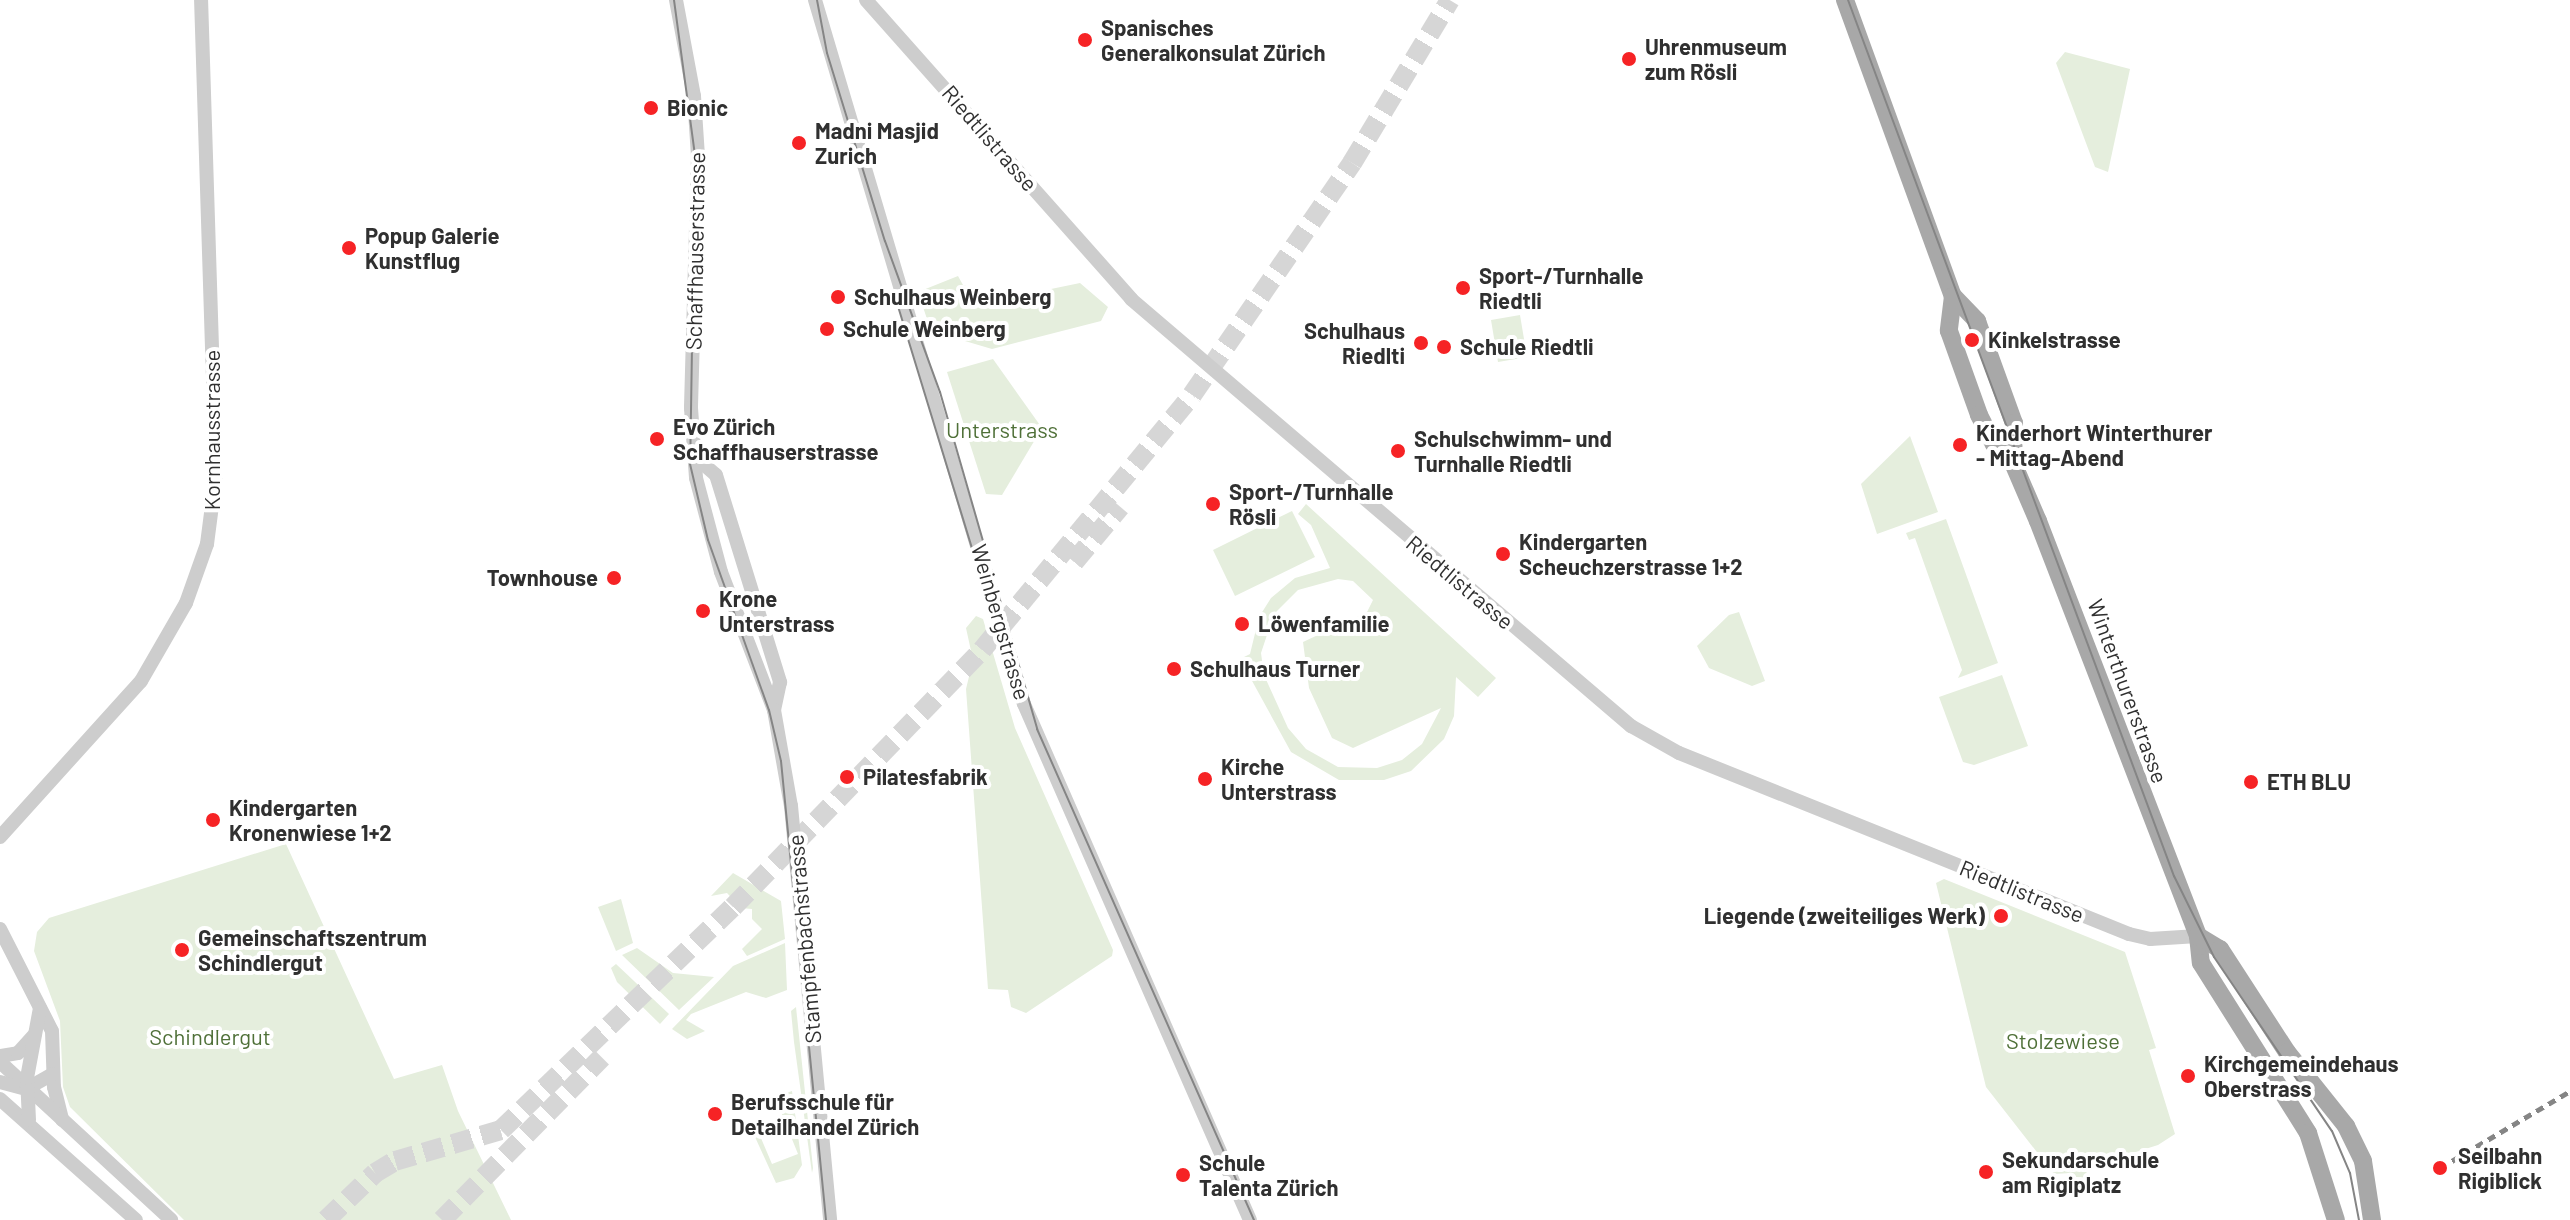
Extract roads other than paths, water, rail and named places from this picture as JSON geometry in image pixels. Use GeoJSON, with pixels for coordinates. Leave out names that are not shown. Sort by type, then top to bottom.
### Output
{"type":"FeatureCollection","features":[{"type":"Feature","properties":{"kind":"main road","name":"Winterthurerstrasse"},"geometry":{"type":"LineString","coordinates":[[1845,0],[1953,296],[1977,321],[2009,408],[2016,437],[2013,463]]}},
{"type":"Feature","properties":{"kind":"main road","name":"Winterthurerstrasse"},"geometry":{"type":"LineString","coordinates":[[1953,296],[1949,331],[1986,433],[2013,463],[2198,936],[2201,963],[2318,1155],[2336,1220]]}},
{"type":"Feature","properties":{"kind":"main road","name":"Winterthurerstrasse"},"geometry":{"type":"LineString","coordinates":[[2198,936],[2220,949],[2287,1052],[2346,1126],[2370,1189],[2372,1220]]}},
{"type":"Feature","properties":{"kind":"street","name":"Kornhausstrasse"},"geometry":{"type":"LineString","coordinates":[[0,837],[141,681],[186,603],[207,544],[216,475],[201,0]]}},
{"type":"Feature","properties":{"kind":"street","name":"Schaffhauserstrasse"},"geometry":{"type":"LineString","coordinates":[[676,0],[694,96],[698,156],[693,455],[721,572],[774,710]]}},
{"type":"Feature","properties":{"kind":"street","name":"Weinbergstrasse"},"geometry":{"type":"LineString","coordinates":[[815,0],[1024,704],[1250,1220]]}},
{"type":"Feature","properties":{"kind":"street","name":"Riedtlistrasse"},"geometry":{"type":"LineString","coordinates":[[866,0],[1131,299],[1631,726],[1679,753],[2129,934],[2150,939],[2198,936]]}},
{"type":"Feature","properties":{"kind":"street","name":"Stampfenbachstrasse"},"geometry":{"type":"LineString","coordinates":[[693,455],[716,475],[749,592],[775,659],[780,682],[774,710],[791,806],[830,1220]]}},
{"type":"Feature","properties":{"kind":"street"},"geometry":{"type":"LineString","coordinates":[[0,929],[52,1031],[53,1074],[62,1120]]}},
{"type":"Feature","properties":{"kind":"street"},"geometry":{"type":"LineString","coordinates":[[29,1120],[26,1089],[40,1008]]}},
{"type":"Feature","properties":{"kind":"street"},"geometry":{"type":"LineString","coordinates":[[0,1056],[18,1053],[35,1034]]}},
{"type":"Feature","properties":{"kind":"street"},"geometry":{"type":"LineString","coordinates":[[0,1062],[171,1220]]}},
{"type":"Feature","properties":{"kind":"street"},"geometry":{"type":"LineString","coordinates":[[0,1082],[26,1089],[53,1074]]}},
{"type":"Feature","properties":{"kind":"street"},"geometry":{"type":"LineString","coordinates":[[0,1099],[29,1120],[136,1220]]}},
{"type":"Feature","properties":{"kind":"tunnel"},"geometry":{"type":"LineString","coordinates":[[326,1220],[375,1173],[395,1161],[501,1130],[733,907],[982,650],[1192,395],[1352,163],[1450,0]]}},
{"type":"Feature","properties":{"kind":"tunnel"},"geometry":{"type":"LineString","coordinates":[[1074,562],[1120,507]]}},
{"type":"Feature","properties":{"kind":"tunnel"},"geometry":{"type":"LineString","coordinates":[[442,1220],[602,1057]]}},
{"type":"Feature","properties":{"kind":"tram line"},"geometry":{"type":"LineString","coordinates":[[674,0],[695,156],[690,464],[708,540],[769,710],[781,761],[826,1220]]}},
{"type":"Feature","properties":{"kind":"tram line"},"geometry":{"type":"LineString","coordinates":[[817,0],[827,53],[885,241],[940,392],[1037,729],[1254,1220]]}},
{"type":"Feature","properties":{"kind":"tram line"},"geometry":{"type":"LineString","coordinates":[[1848,0],[2174,876],[2214,957],[2332,1131],[2350,1173],[2359,1220]]}},
{"type":"Feature","properties":{"kind":"tram line"},"geometry":{"type":"LineString","coordinates":[[897,303],[985,590]]}},
{"type":"Feature","properties":{"kind":"railway"},"geometry":{"type":"LineString","coordinates":[[2440,1168],[2570,1091]]}},
{"type":"Feature","properties":{"kind":"place","name":"Spanisches Generalkonsulat Zürich"},"geometry":{"type":"Point","coordinates":[1085,40]}},
{"type":"Feature","properties":{"kind":"place","name":"Uhrenmuseum zum Rösli"},"geometry":{"type":"Point","coordinates":[1629,59]}},
{"type":"Feature","properties":{"kind":"place","name":"Bionic"},"geometry":{"type":"Point","coordinates":[651,108]}},
{"type":"Feature","properties":{"kind":"place","name":"Madni Masjid Zurich"},"geometry":{"type":"Point","coordinates":[799,143]}},
{"type":"Feature","properties":{"kind":"place","name":"Popup Galerie Kunstflug"},"geometry":{"type":"Point","coordinates":[349,248]}},
{"type":"Feature","properties":{"kind":"place","name":"Sport-/Turnhalle Riedtli"},"geometry":{"type":"Point","coordinates":[1463,288]}},
{"type":"Feature","properties":{"kind":"place","name":"Schulhaus Weinberg"},"geometry":{"type":"Point","coordinates":[838,297]}},
{"type":"Feature","properties":{"kind":"place","name":"Schule Weinberg"},"geometry":{"type":"Point","coordinates":[827,329]}},
{"type":"Feature","properties":{"kind":"place","name":"Kinkelstrasse"},"geometry":{"type":"Point","coordinates":[1972,340]}},
{"type":"Feature","properties":{"kind":"place","name":"Schulhaus Riedlti"},"geometry":{"type":"Point","coordinates":[1421,343]}},
{"type":"Feature","properties":{"kind":"place","name":"Schule Riedtli"},"geometry":{"type":"Point","coordinates":[1444,347]}},
{"type":"Feature","properties":{"kind":"place","name":"Evo Zürich Schaffhauserstrasse"},"geometry":{"type":"Point","coordinates":[657,439]}},
{"type":"Feature","properties":{"kind":"place","name":"Kinderhort Winterthurer - Mittag-Abend"},"geometry":{"type":"Point","coordinates":[1960,445]}},
{"type":"Feature","properties":{"kind":"place","name":"Schulschwimm- und Turnhalle Riedtli"},"geometry":{"type":"Point","coordinates":[1398,451]}},
{"type":"Feature","properties":{"kind":"place","name":"Sport-/Turnhalle Rösli"},"geometry":{"type":"Point","coordinates":[1213,504]}},
{"type":"Feature","properties":{"kind":"place","name":"Kindergarten Scheuchzerstrasse 1+2"},"geometry":{"type":"Point","coordinates":[1503,554]}},
{"type":"Feature","properties":{"kind":"place","name":"Townhouse"},"geometry":{"type":"Point","coordinates":[614,578]}},
{"type":"Feature","properties":{"kind":"place","name":"Krone Unterstrass"},"geometry":{"type":"Point","coordinates":[703,611]}},
{"type":"Feature","properties":{"kind":"place","name":"Löwenfamilie"},"geometry":{"type":"Point","coordinates":[1242,624]}},
{"type":"Feature","properties":{"kind":"place","name":"Schulhaus Turner"},"geometry":{"type":"Point","coordinates":[1174,669]}},
{"type":"Feature","properties":{"kind":"place","name":"Pilatesfabrik"},"geometry":{"type":"Point","coordinates":[847,777]}},
{"type":"Feature","properties":{"kind":"place","name":"Kirche Unterstrass"},"geometry":{"type":"Point","coordinates":[1205,779]}},
{"type":"Feature","properties":{"kind":"place","name":"ETH BLU"},"geometry":{"type":"Point","coordinates":[2251,782]}},
{"type":"Feature","properties":{"kind":"place","name":"Kindergarten Kronenwiese 1+2"},"geometry":{"type":"Point","coordinates":[213,820]}},
{"type":"Feature","properties":{"kind":"place","name":"Liegende (zweiteiliges Werk)"},"geometry":{"type":"Point","coordinates":[2001,916]}},
{"type":"Feature","properties":{"kind":"place","name":"Gemeinschaftszentrum Schindlergut"},"geometry":{"type":"Point","coordinates":[182,950]}},
{"type":"Feature","properties":{"kind":"place","name":"Kirchgemeindehaus Oberstrass"},"geometry":{"type":"Point","coordinates":[2188,1076]}},
{"type":"Feature","properties":{"kind":"place","name":"Berufsschule für Detailhandel Zürich"},"geometry":{"type":"Point","coordinates":[715,1114]}},
{"type":"Feature","properties":{"kind":"place","name":"Seilbahn Rigiblick"},"geometry":{"type":"Point","coordinates":[2440,1168]}},
{"type":"Feature","properties":{"kind":"place","name":"Sekundarschule am Rigiplatz"},"geometry":{"type":"Point","coordinates":[1986,1172]}},
{"type":"Feature","properties":{"kind":"place","name":"Schule Talenta Zürich"},"geometry":{"type":"Point","coordinates":[1183,1175]}},
{"type":"Feature","properties":{"kind":"park label","name":"Unterstrass"},"geometry":{"type":"Point","coordinates":[1002,430]}},
{"type":"Feature","properties":{"kind":"park label","name":"Schindlergut"},"geometry":{"type":"Point","coordinates":[210,1037]}},
{"type":"Feature","properties":{"kind":"park label","name":"Stolzewiese"},"geometry":{"type":"Point","coordinates":[2063,1041]}}]}
